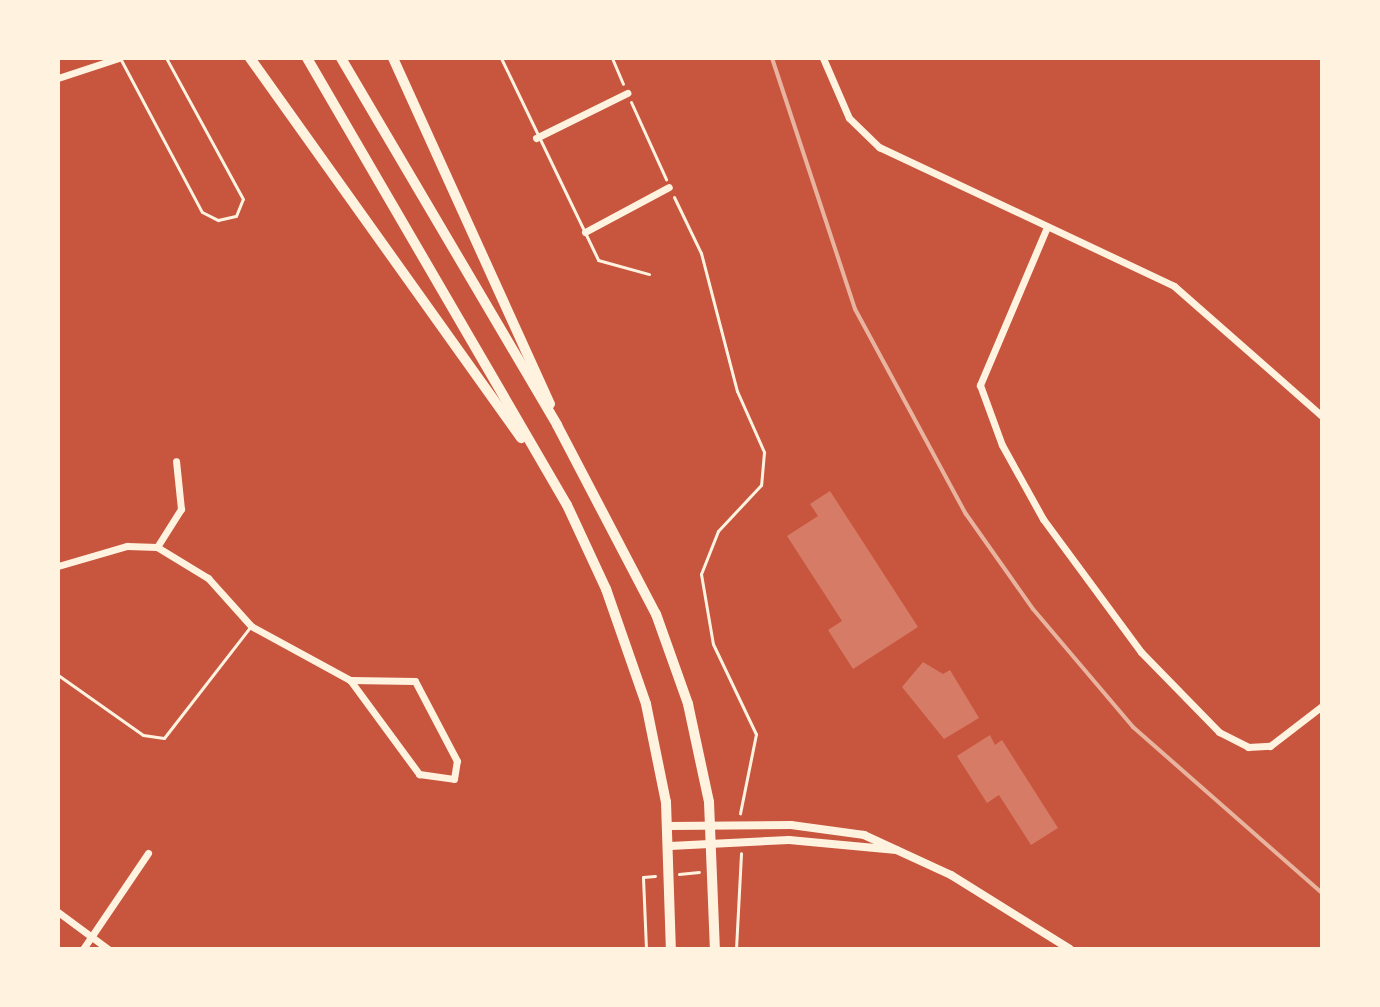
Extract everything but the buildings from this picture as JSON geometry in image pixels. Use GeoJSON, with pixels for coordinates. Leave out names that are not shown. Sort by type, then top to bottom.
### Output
{"type":"FeatureCollection","features":[{"type":"Feature","properties":{"kind":"main road"},"geometry":{"type":"LineString","coordinates":[[250,58],[552,478]]}},
{"type":"Feature","properties":{"kind":"main road"},"geometry":{"type":"LineString","coordinates":[[307,58],[552,478],[606,589],[646,704],[669,826],[671,949]]}},
{"type":"Feature","properties":{"kind":"main road"},"geometry":{"type":"LineString","coordinates":[[341,58],[557,425],[656,614],[688,704],[713,825],[715,949]]}},
{"type":"Feature","properties":{"kind":"main road"},"geometry":{"type":"LineString","coordinates":[[393,58],[557,425]]}},
{"type":"Feature","properties":{"kind":"street"},"geometry":{"type":"LineString","coordinates":[[58,78],[119,58]]}},
{"type":"Feature","properties":{"kind":"street"},"geometry":{"type":"LineString","coordinates":[[823,58],[849,118],[879,147],[1193,298],[1322,416]]}},
{"type":"Feature","properties":{"kind":"street"},"geometry":{"type":"LineString","coordinates":[[536,138],[627,93]]}},
{"type":"Feature","properties":{"kind":"street"},"geometry":{"type":"LineString","coordinates":[[585,232],[669,187]]}},
{"type":"Feature","properties":{"kind":"street"},"geometry":{"type":"LineString","coordinates":[[1047,227],[980,385],[1043,519],[1141,652],[1219,732],[1248,747],[1270,746],[1322,706]]}},
{"type":"Feature","properties":{"kind":"street"},"geometry":{"type":"LineString","coordinates":[[157,547],[181,509],[176,461]]}},
{"type":"Feature","properties":{"kind":"street"},"geometry":{"type":"LineString","coordinates":[[58,566],[127,546],[157,547],[208,578],[251,626],[350,680],[419,774],[454,779],[457,761],[415,681],[350,680]]}},
{"type":"Feature","properties":{"kind":"street"},"geometry":{"type":"LineString","coordinates":[[669,826],[825,828],[902,850],[1070,949]]}},
{"type":"Feature","properties":{"kind":"street"},"geometry":{"type":"LineString","coordinates":[[670,846],[715,843],[902,850]]}},
{"type":"Feature","properties":{"kind":"street"},"geometry":{"type":"LineString","coordinates":[[83,949],[148,853]]}},
{"type":"Feature","properties":{"kind":"street"},"geometry":{"type":"LineString","coordinates":[[58,912],[108,949]]}},
{"type":"Feature","properties":{"kind":"lane"},"geometry":{"type":"LineString","coordinates":[[119,58],[202,212],[218,220],[236,216],[243,199],[166,58]]}},
{"type":"Feature","properties":{"kind":"lane"},"geometry":{"type":"LineString","coordinates":[[501,58],[536,138],[602,265],[649,274]]}},
{"type":"Feature","properties":{"kind":"lane"},"geometry":{"type":"LineString","coordinates":[[58,675],[143,735],[164,738],[251,626]]}},
{"type":"Feature","properties":{"kind":"path"},"geometry":{"type":"LineString","coordinates":[[612,58],[701,253],[737,391],[764,452],[761,485],[718,531],[701,574],[713,644],[756,734],[740,811]]}},
{"type":"Feature","properties":{"kind":"path"},"geometry":{"type":"LineString","coordinates":[[736,949],[735,870],[741,863]]}},
{"type":"Feature","properties":{"kind":"path"},"geometry":{"type":"LineString","coordinates":[[646,949],[643,877],[735,870]]}},
{"type":"Feature","properties":{"kind":"railway"},"geometry":{"type":"LineString","coordinates":[[772,58],[855,309],[966,514],[1033,609],[1133,727],[1322,893]]}}]}
